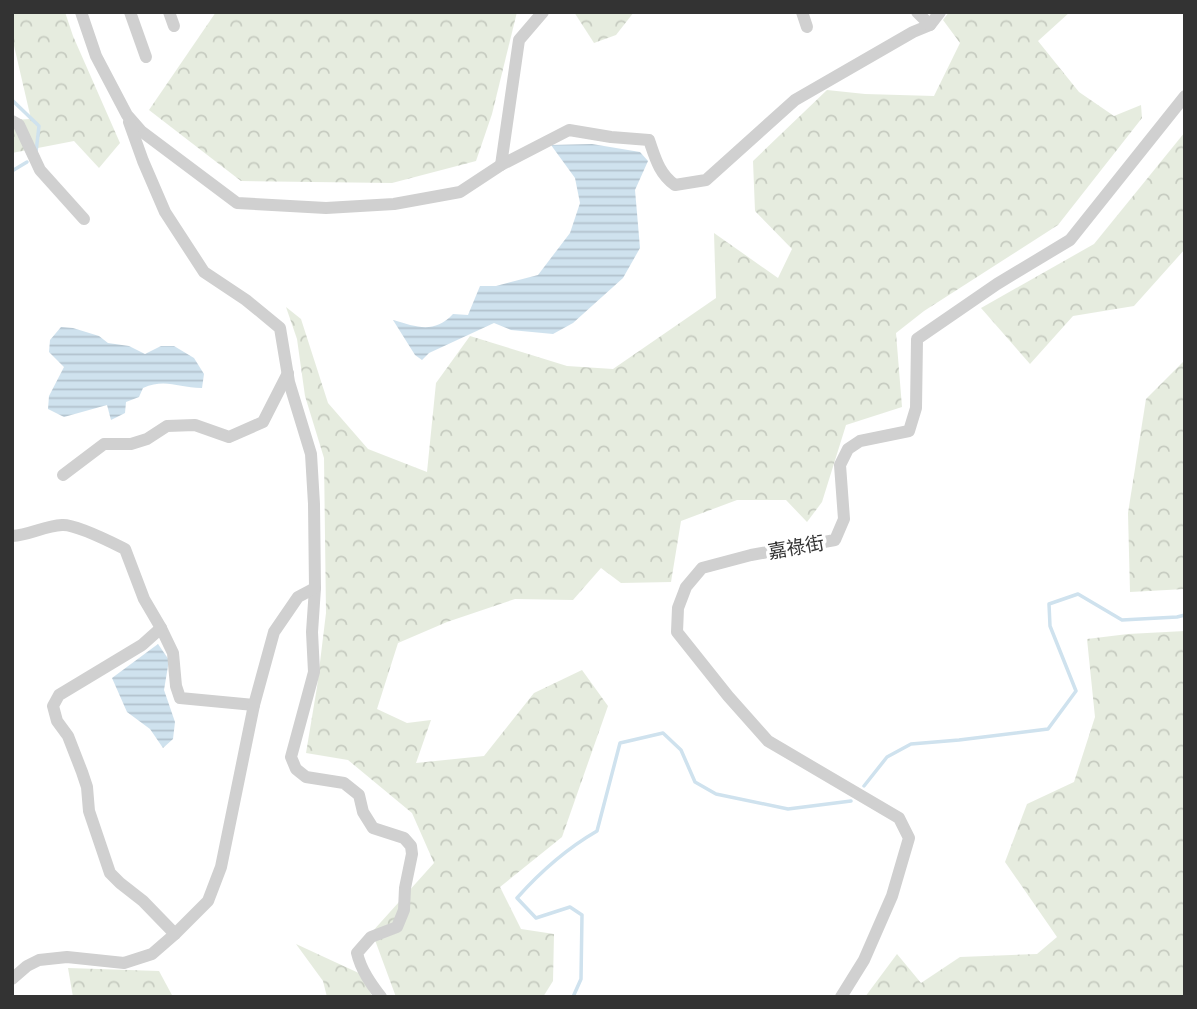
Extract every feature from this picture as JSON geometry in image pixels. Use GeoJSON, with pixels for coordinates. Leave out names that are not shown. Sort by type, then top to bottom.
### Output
{"type":"FeatureCollection","features":[{"type":"Feature","properties":{"kind":"street"},"geometry":{"type":"LineString","coordinates":[[81,12],[96,56],[127,115],[165,212],[204,272],[246,300],[280,328],[288,373],[311,454],[314,504],[314,672],[291,757],[296,769],[306,777],[344,783],[359,795],[363,812],[373,828],[404,838],[411,846],[404,910],[397,927],[371,937],[357,953],[359,963],[382,997]]}},
{"type":"Feature","properties":{"kind":"street"},"geometry":{"type":"LineString","coordinates":[[130,12],[146,57]]}},
{"type":"Feature","properties":{"kind":"street"},"geometry":{"type":"LineString","coordinates":[[169,12],[174,26]]}},
{"type":"Feature","properties":{"kind":"street"},"geometry":{"type":"LineString","coordinates":[[500,165],[519,40],[543,12]]}},
{"type":"Feature","properties":{"kind":"street"},"geometry":{"type":"LineString","coordinates":[[802,12],[807,27]]}},
{"type":"Feature","properties":{"kind":"street"},"geometry":{"type":"LineString","coordinates":[[917,12],[930,25]]}},
{"type":"Feature","properties":{"kind":"street"},"geometry":{"type":"LineString","coordinates":[[127,115],[141,131],[237,203],[326,208],[394,204],[460,192],[500,165],[569,130],[649,140],[658,166],[666,179],[675,185],[706,180],[795,100],[913,32],[930,25],[940,12]]}},
{"type":"Feature","properties":{"kind":"street","name":"嘉祿街"},"geometry":{"type":"LineString","coordinates":[[841,997],[864,960],[891,896],[909,838],[899,818],[768,741],[728,696],[677,632],[678,608],[686,587],[702,568],[760,553],[835,540],[844,519],[840,465],[848,449],[860,441],[909,431],[916,408],[917,339],[997,284],[1070,240],[1185,96]]}},
{"type":"Feature","properties":{"kind":"street"},"geometry":{"type":"LineString","coordinates":[[12,121],[19,125],[40,170],[84,219]]}},
{"type":"Feature","properties":{"kind":"street"},"geometry":{"type":"LineString","coordinates":[[63,475],[104,444],[131,444],[148,439],[167,425],[195,425],[229,437],[263,422],[288,373]]}},
{"type":"Feature","properties":{"kind":"street"},"geometry":{"type":"LineString","coordinates":[[12,536],[65,525],[125,549],[144,599],[173,653],[176,686],[180,698],[254,705]]}},
{"type":"Feature","properties":{"kind":"street"},"geometry":{"type":"LineString","coordinates":[[12,979],[39,960],[67,957],[124,963],[152,954],[208,901],[221,867],[254,705],[274,632],[298,597],[315,589]]}},
{"type":"Feature","properties":{"kind":"street"},"geometry":{"type":"LineString","coordinates":[[161,628],[142,645],[59,695],[52,706],[57,721],[68,736],[82,772],[89,811],[110,873],[143,901],[175,934]]}},
{"type":"Feature","properties":{"kind":"green space"},"geometry":{"type":"Polygon","coordinates":[[[12,12],[65,12],[120,143],[99,168],[74,141],[12,153],[12,120],[31,119],[12,37],[12,12]]]}},
{"type":"Feature","properties":{"kind":"green space"},"geometry":{"type":"Polygon","coordinates":[[[216,12],[517,12],[492,114],[476,161],[392,183],[241,181],[149,110],[216,12]]]}},
{"type":"Feature","properties":{"kind":"green space"},"geometry":{"type":"Polygon","coordinates":[[[574,12],[634,12],[616,35],[594,43],[574,12]]]}},
{"type":"Feature","properties":{"kind":"green space"},"geometry":{"type":"Polygon","coordinates":[[[949,12],[1070,12],[1038,41],[1079,92],[1114,116],[1141,105],[1142,118],[1058,225],[924,311],[896,333],[902,407],[846,425],[822,502],[807,522],[786,500],[737,500],[681,521],[671,582],[621,583],[601,568],[573,600],[515,599],[447,622],[398,643],[377,709],[407,723],[431,720],[416,763],[484,756],[534,693],[582,670],[608,706],[562,837],[500,887],[521,929],[554,934],[553,981],[543,997],[396,997],[372,932],[434,863],[412,813],[348,760],[306,753],[326,613],[324,458],[305,396],[297,339],[286,307],[301,319],[328,403],[368,449],[427,472],[436,383],[470,336],[567,366],[613,369],[716,298],[714,233],[778,278],[792,249],[755,211],[753,161],[827,90],[934,96],[960,43],[943,20],[949,12]]]}},
{"type":"Feature","properties":{"kind":"green space"},"geometry":{"type":"Polygon","coordinates":[[[1185,132],[1185,249],[1134,306],[1073,316],[1030,364],[981,308],[1094,244],[1185,132]]]}},
{"type":"Feature","properties":{"kind":"green space"},"geometry":{"type":"Polygon","coordinates":[[[1185,360],[1185,589],[1130,592],[1128,513],[1146,399],[1185,360]]]}},
{"type":"Feature","properties":{"kind":"green space"},"geometry":{"type":"Polygon","coordinates":[[[1185,631],[1185,997],[865,997],[897,954],[921,983],[960,957],[1037,954],[1057,937],[1005,862],[1027,804],[1074,782],[1095,717],[1087,639],[1185,631]]]}},
{"type":"Feature","properties":{"kind":"green space"},"geometry":{"type":"Polygon","coordinates":[[[296,944],[363,975],[372,997],[327,997],[323,981],[296,944]]]}},
{"type":"Feature","properties":{"kind":"green space"},"geometry":{"type":"Polygon","coordinates":[[[68,968],[159,971],[173,997],[73,997],[68,968]]]}},
{"type":"Feature","properties":{"kind":"water"},"geometry":{"type":"Polygon","coordinates":[[[592,144],[640,152],[648,161],[635,190],[640,248],[623,278],[573,323],[553,334],[511,330],[494,323],[429,353],[422,360],[415,355],[393,320],[432,327],[453,314],[468,315],[480,286],[496,286],[538,275],[570,233],[580,203],[575,178],[551,145],[592,144]]]}},
{"type":"Feature","properties":{"kind":"water"},"geometry":{"type":"Polygon","coordinates":[[[61,327],[99,336],[108,343],[129,346],[145,354],[161,346],[174,346],[194,358],[204,374],[202,388],[151,385],[143,388],[139,397],[126,402],[125,413],[111,420],[107,405],[64,417],[48,409],[49,396],[64,367],[49,352],[50,340],[61,327]]]}},
{"type":"Feature","properties":{"kind":"water"},"geometry":{"type":"Polygon","coordinates":[[[158,644],[169,660],[164,690],[175,722],[173,739],[163,748],[150,729],[127,712],[112,678],[158,644]]]}},
{"type":"Feature","properties":{"kind":"waterway"},"geometry":{"type":"LineString","coordinates":[[12,100],[39,126],[36,152]]}},
{"type":"Feature","properties":{"kind":"waterway"},"geometry":{"type":"LineString","coordinates":[[12,171],[27,162]]}},
{"type":"Feature","properties":{"kind":"waterway"},"geometry":{"type":"LineString","coordinates":[[864,786],[887,757],[911,744],[1048,729],[1076,691],[1050,626],[1049,604],[1078,594],[1122,620],[1185,615]]}},
{"type":"Feature","properties":{"kind":"waterway"},"geometry":{"type":"LineString","coordinates":[[573,997],[581,979],[582,915],[570,907],[536,918],[517,898],[554,861],[597,831],[620,743],[663,733],[681,750],[695,782],[716,794],[788,809],[851,801]]}}]}
